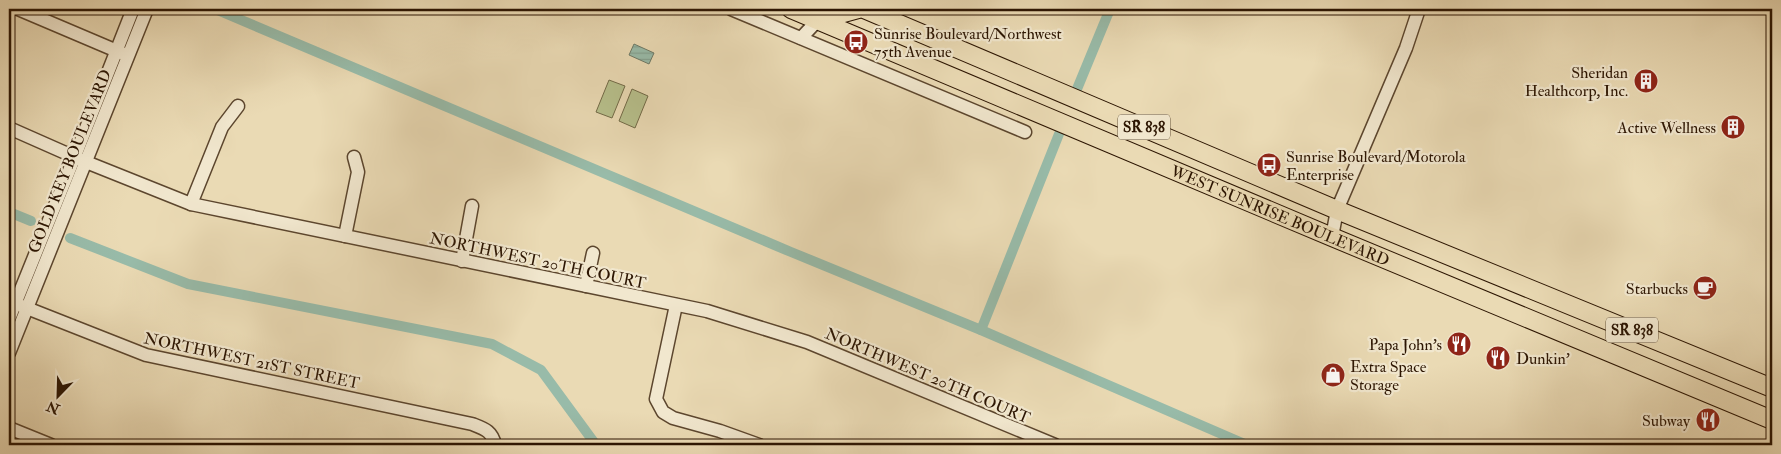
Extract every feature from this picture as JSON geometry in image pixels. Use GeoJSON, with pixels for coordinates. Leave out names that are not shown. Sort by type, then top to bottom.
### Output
{"type":"FeatureCollection","features":[{"type":"Feature","properties":{"kind":"highway","name":"WEST SUNRISE BOULEVARD"},"geometry":{"type":"LineString","coordinates":[[791,9],[1772,420]]}},
{"type":"Feature","properties":{"kind":"highway"},"geometry":{"type":"LineString","coordinates":[[818,20],[858,9]]}},
{"type":"Feature","properties":{"kind":"highway","name":"WEST SUNRISE BOULEVARD"},"geometry":{"type":"LineString","coordinates":[[864,9],[1337,210],[1772,388]]}},
{"type":"Feature","properties":{"kind":"street"},"geometry":{"type":"LineString","coordinates":[[18,9],[128,56]]}},
{"type":"Feature","properties":{"kind":"street","name":"GOLD KEY BOULEVARD"},"geometry":{"type":"LineString","coordinates":[[81,159],[116,50],[132,9]]}},
{"type":"Feature","properties":{"kind":"street","name":"GOLD KEY BOULEVARD"},"geometry":{"type":"LineString","coordinates":[[9,319],[128,56],[147,9]]}},
{"type":"Feature","properties":{"kind":"street"},"geometry":{"type":"LineString","coordinates":[[731,9],[1025,132]]}},
{"type":"Feature","properties":{"kind":"street"},"geometry":{"type":"LineString","coordinates":[[1332,237],[1337,210],[1406,48],[1419,9]]}},
{"type":"Feature","properties":{"kind":"street"},"geometry":{"type":"LineString","coordinates":[[801,38],[818,20]]}},
{"type":"Feature","properties":{"kind":"street"},"geometry":{"type":"LineString","coordinates":[[191,204],[222,127],[238,106]]}},
{"type":"Feature","properties":{"kind":"street","name":"NORTHWEST 20TH COURT"},"geometry":{"type":"LineString","coordinates":[[9,128],[191,204],[706,310],[807,342],[1055,445]]}},
{"type":"Feature","properties":{"kind":"street"},"geometry":{"type":"LineString","coordinates":[[345,236],[358,172],[354,157]]}},
{"type":"Feature","properties":{"kind":"street"},"geometry":{"type":"LineString","coordinates":[[462,261],[472,206]]}},
{"type":"Feature","properties":{"kind":"street"},"geometry":{"type":"LineString","coordinates":[[586,286],[594,253]]}},
{"type":"Feature","properties":{"kind":"street","name":"GOLD KEY BOULEVARD"},"geometry":{"type":"LineString","coordinates":[[9,353],[17,304]]}},
{"type":"Feature","properties":{"kind":"street","name":"NORTHWEST 21ST STREET"},"geometry":{"type":"LineString","coordinates":[[17,304],[146,355],[472,424],[483,428],[494,440]]}},
{"type":"Feature","properties":{"kind":"street"},"geometry":{"type":"LineString","coordinates":[[676,304],[656,398],[663,412],[673,418],[720,431],[759,445]]}},
{"type":"Feature","properties":{"kind":"street"},"geometry":{"type":"LineString","coordinates":[[9,428],[51,445]]}},
{"type":"Feature","properties":{"kind":"green space"},"geometry":{"type":"Polygon","coordinates":[[[609,80],[625,86],[612,118],[596,112],[609,80]]]}},
{"type":"Feature","properties":{"kind":"green space"},"geometry":{"type":"Polygon","coordinates":[[[632,89],[648,96],[635,128],[619,121],[632,89]]]}},
{"type":"Feature","properties":{"kind":"shaded area"},"geometry":{"type":"Polygon","coordinates":[[[634,44],[654,53],[649,64],[629,55],[634,44]]]}},
{"type":"Feature","properties":{"kind":"waterway"},"geometry":{"type":"LineString","coordinates":[[215,9],[981,330],[1247,445]]}},
{"type":"Feature","properties":{"kind":"waterway"},"geometry":{"type":"LineString","coordinates":[[1077,89],[1110,9]]}},
{"type":"Feature","properties":{"kind":"waterway"},"geometry":{"type":"LineString","coordinates":[[981,330],[1059,134]]}},
{"type":"Feature","properties":{"kind":"waterway"},"geometry":{"type":"LineString","coordinates":[[9,212],[31,221]]}},
{"type":"Feature","properties":{"kind":"waterway"},"geometry":{"type":"LineString","coordinates":[[70,238],[188,284],[492,344],[541,370],[596,445]]}},
{"type":"Feature","properties":{"kind":"place","name":"Sunrise Boulevard/Northwest 75th Avenue"},"geometry":{"type":"Point","coordinates":[856,42]}},
{"type":"Feature","properties":{"kind":"place","name":"Sheridan Healthcorp, Inc."},"geometry":{"type":"Point","coordinates":[1646,81]}},
{"type":"Feature","properties":{"kind":"place","name":"Active Wellness"},"geometry":{"type":"Point","coordinates":[1733,127]}},
{"type":"Feature","properties":{"kind":"place","name":"Sunrise Boulevard/Motorola Enterprise"},"geometry":{"type":"Point","coordinates":[1269,165]}},
{"type":"Feature","properties":{"kind":"place","name":"Starbucks"},"geometry":{"type":"Point","coordinates":[1705,288]}},
{"type":"Feature","properties":{"kind":"place","name":"Papa John's"},"geometry":{"type":"Point","coordinates":[1459,344]}},
{"type":"Feature","properties":{"kind":"place","name":"Dunkin'"},"geometry":{"type":"Point","coordinates":[1498,358]}},
{"type":"Feature","properties":{"kind":"place","name":"Extra Space Storage"},"geometry":{"type":"Point","coordinates":[1333,375]}},
{"type":"Feature","properties":{"kind":"place","name":"Subway"},"geometry":{"type":"Point","coordinates":[1708,420]}}]}
